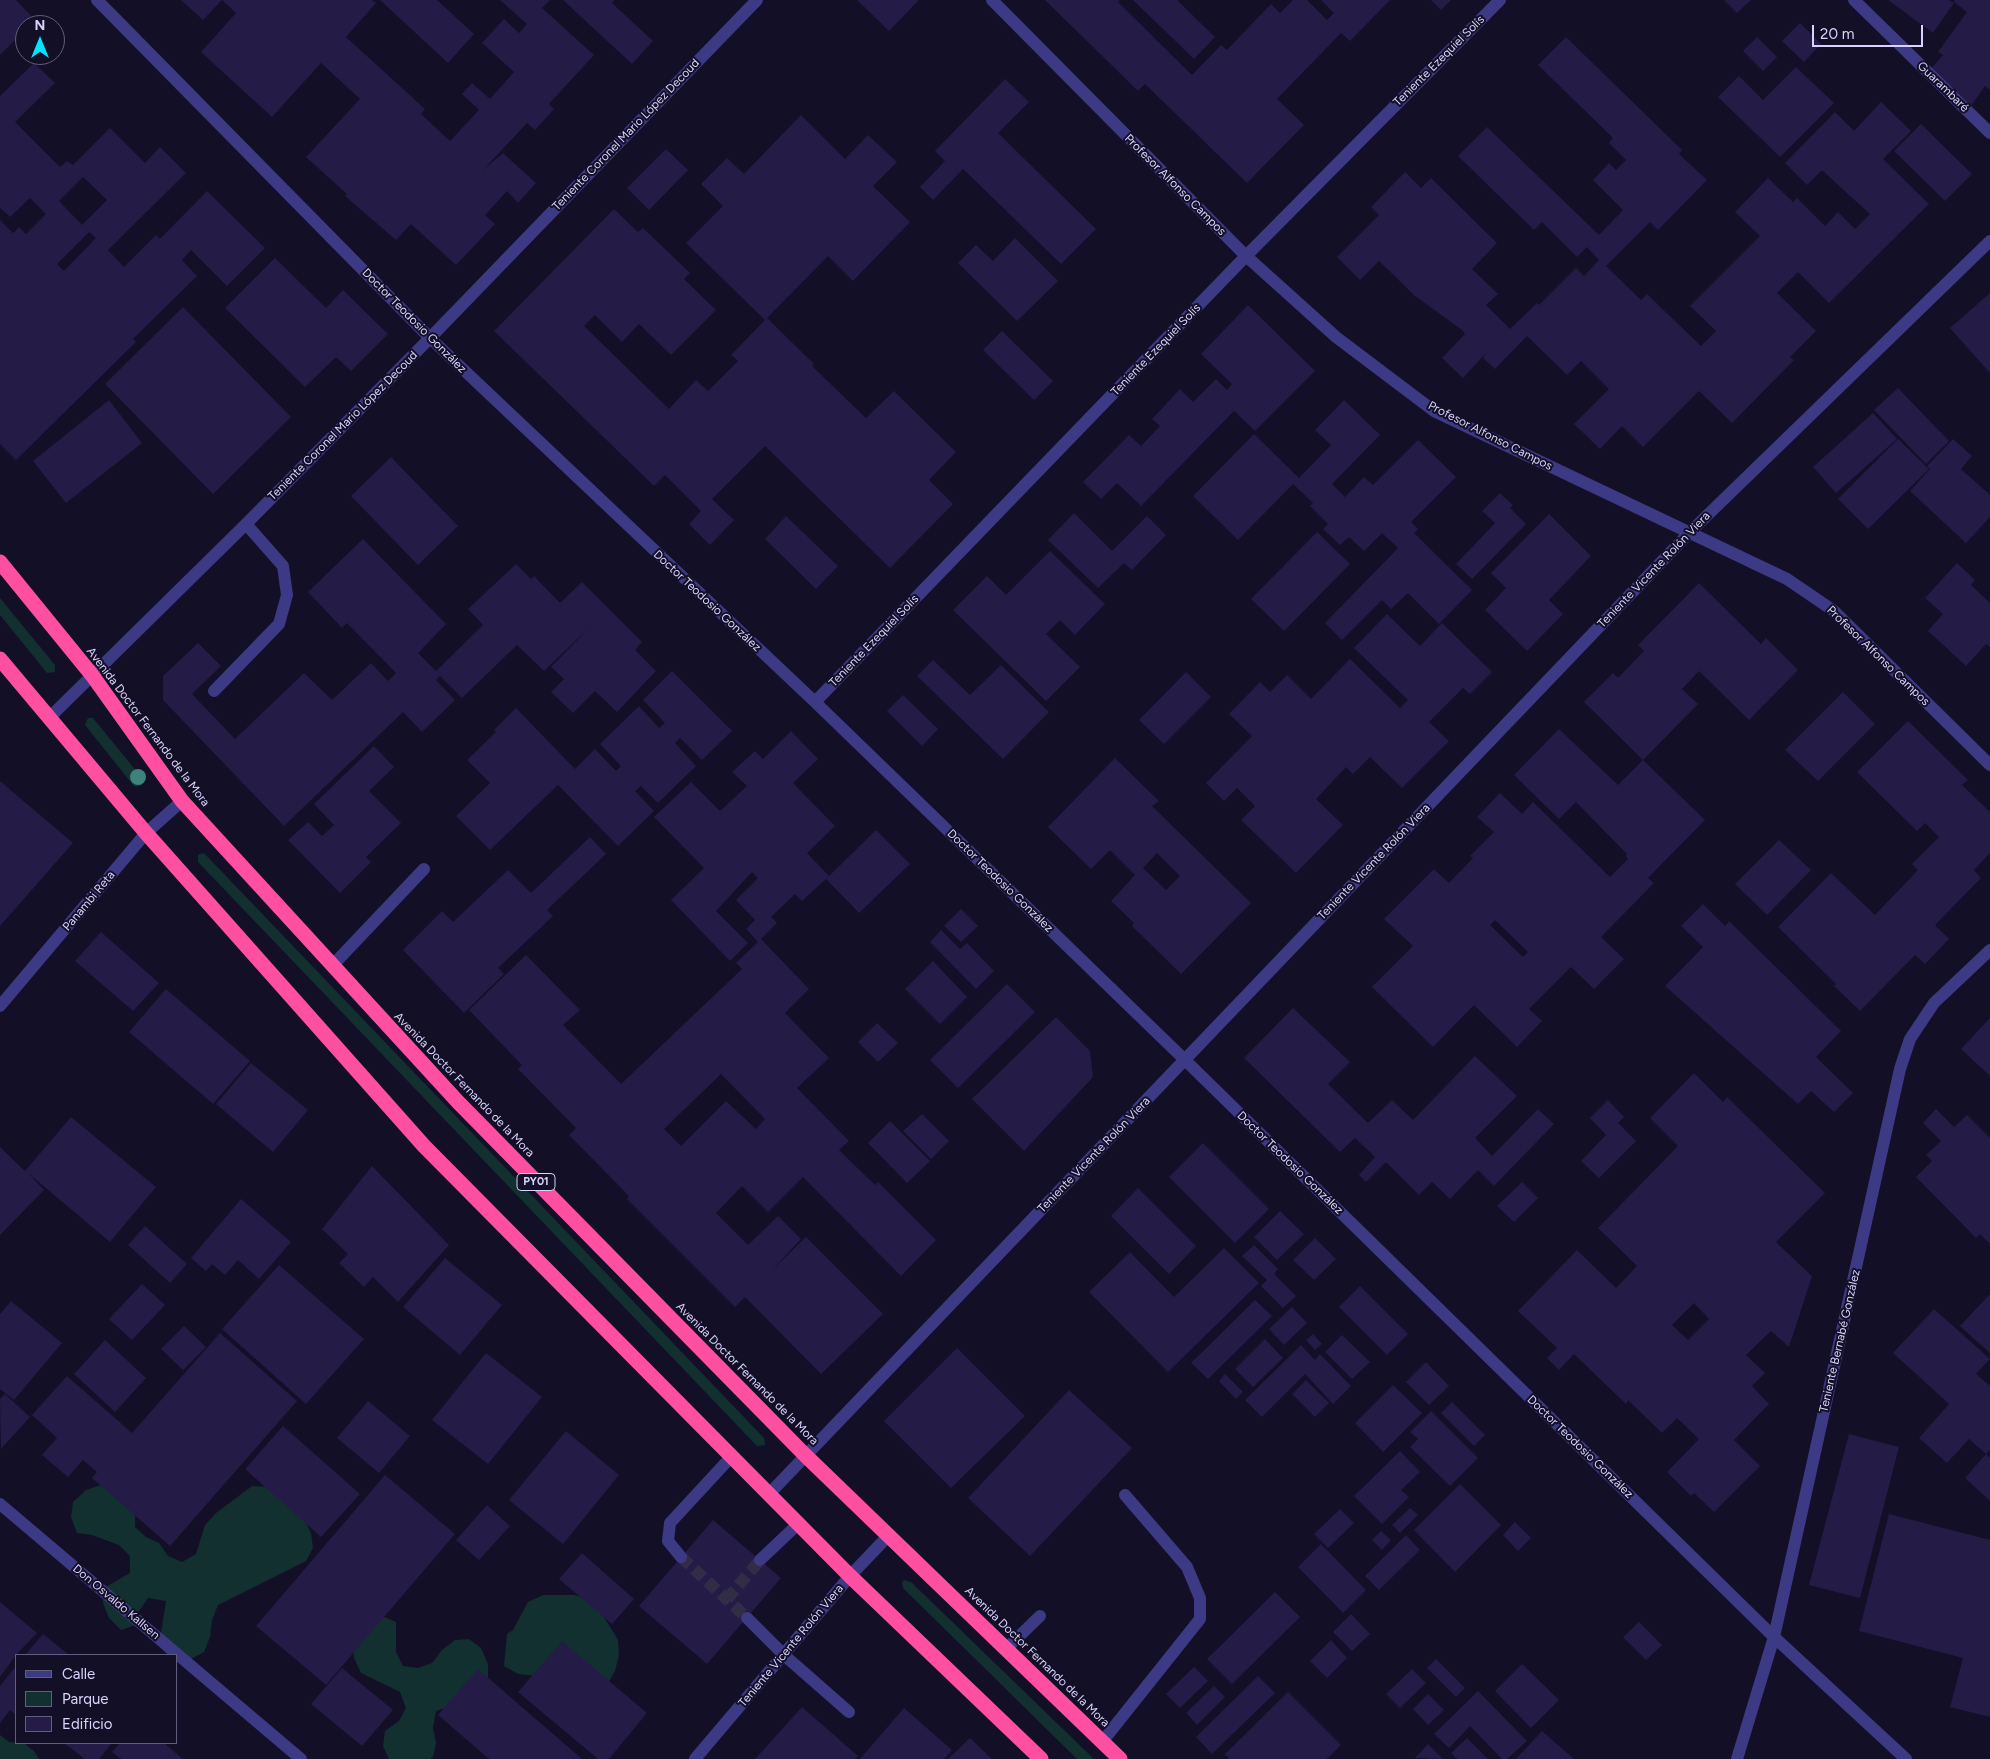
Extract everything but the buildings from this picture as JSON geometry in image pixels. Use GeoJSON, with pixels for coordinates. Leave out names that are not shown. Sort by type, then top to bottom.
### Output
{"type":"FeatureCollection","features":[{"type":"Feature","properties":{"kind":"highway","name":"Avenida Doctor Fernando de la Mora"},"geometry":{"type":"LineString","coordinates":[[0,562],[92,675],[182,801],[458,1102],[806,1456],[1120,1759]]}},
{"type":"Feature","properties":{"kind":"highway"},"geometry":{"type":"LineString","coordinates":[[0,659],[146,833],[424,1146],[850,1576],[1041,1759]]}},
{"type":"Feature","properties":{"kind":"street","name":"Doctor Teodosio González"},"geometry":{"type":"LineString","coordinates":[[97,0],[430,338],[814,702],[1185,1060],[1774,1637],[1906,1759]]}},
{"type":"Feature","properties":{"kind":"street","name":"Teniente Coronel Mario López Decoud"},"geometry":{"type":"LineString","coordinates":[[50,717],[246,524],[430,338],[757,0]]}},
{"type":"Feature","properties":{"kind":"street","name":"Profesor Alfonso Campos"},"geometry":{"type":"LineString","coordinates":[[992,0],[1246,256],[1336,337],[1434,411],[1788,579],[1834,611],[1990,765]]}},
{"type":"Feature","properties":{"kind":"street","name":"Teniente Ezequiel Solís"},"geometry":{"type":"LineString","coordinates":[[814,702],[1246,256],[1500,0]]}},
{"type":"Feature","properties":{"kind":"street","name":"Guarambaré"},"geometry":{"type":"LineString","coordinates":[[1854,0],[1990,133]]}},
{"type":"Feature","properties":{"kind":"street","name":"Teniente Vicente Rolón Viera"},"geometry":{"type":"LineString","coordinates":[[769,1494],[1688,533],[1990,241]]}},
{"type":"Feature","properties":{"kind":"street"},"geometry":{"type":"LineString","coordinates":[[214,690],[279,624],[287,595],[283,566],[246,524]]}},
{"type":"Feature","properties":{"kind":"street","name":"Panambi Reta"},"geometry":{"type":"LineString","coordinates":[[0,1006],[146,833],[182,801]]}},
{"type":"Feature","properties":{"kind":"street"},"geometry":{"type":"LineString","coordinates":[[332,966],[424,869]]}},
{"type":"Feature","properties":{"kind":"street","name":"Teniente Bernabé González"},"geometry":{"type":"LineString","coordinates":[[1737,1759],[1774,1637],[1896,1088],[1910,1039],[1934,1003],[1990,950]]}},
{"type":"Feature","properties":{"kind":"street"},"geometry":{"type":"LineString","coordinates":[[681,1557],[668,1541],[670,1523],[731,1457]]}},
{"type":"Feature","properties":{"kind":"street"},"geometry":{"type":"LineString","coordinates":[[1102,1742],[1200,1619],[1200,1598],[1187,1567],[1125,1495]]}},
{"type":"Feature","properties":{"kind":"street","name":"Don Osvaldo Kallsen"},"geometry":{"type":"LineString","coordinates":[[0,1504],[177,1654]]}},
{"type":"Feature","properties":{"kind":"street"},"geometry":{"type":"LineString","coordinates":[[760,1560],[798,1524]]}},
{"type":"Feature","properties":{"kind":"street","name":"Teniente Vicente Rolón Viera"},"geometry":{"type":"LineString","coordinates":[[695,1759],[850,1576],[889,1535]]}},
{"type":"Feature","properties":{"kind":"street"},"geometry":{"type":"LineString","coordinates":[[1007,1648],[1040,1616]]}},
{"type":"Feature","properties":{"kind":"street"},"geometry":{"type":"LineString","coordinates":[[746,1618],[784,1655],[849,1712]]}},
{"type":"Feature","properties":{"kind":"street","name":"Don Osvaldo Kallsen"},"geometry":{"type":"LineString","coordinates":[[178,1655],[301,1759]]}},
{"type":"Feature","properties":{"kind":"green space"},"geometry":{"type":"Polygon","coordinates":[[[0,598],[55,665],[55,672],[47,673],[0,615],[0,598]]]}},
{"type":"Feature","properties":{"kind":"green space"},"geometry":{"type":"Polygon","coordinates":[[[88,718],[93,718],[142,778],[142,785],[136,787],[133,785],[85,725],[88,718]]]}},
{"type":"Feature","properties":{"kind":"green space"},"geometry":{"type":"Polygon","coordinates":[[[204,853],[764,1438],[765,1445],[757,1446],[198,862],[198,855],[204,853]]]}},
{"type":"Feature","properties":{"kind":"green space"},"geometry":{"type":"Polygon","coordinates":[[[101,1485],[135,1513],[135,1527],[146,1537],[159,1543],[168,1556],[182,1562],[196,1554],[205,1525],[216,1513],[252,1486],[268,1487],[304,1519],[311,1533],[313,1548],[306,1561],[218,1605],[204,1652],[189,1660],[178,1662],[178,1654],[166,1654],[163,1650],[161,1633],[166,1601],[148,1598],[139,1611],[136,1625],[121,1630],[109,1618],[103,1603],[104,1588],[130,1573],[130,1556],[119,1545],[92,1535],[77,1533],[71,1517],[73,1502],[86,1490],[101,1485]]]}},
{"type":"Feature","properties":{"kind":"green space"},"geometry":{"type":"Polygon","coordinates":[[[904,1580],[911,1582],[1094,1759],[1077,1759],[903,1588],[902,1582],[904,1580]]]}},
{"type":"Feature","properties":{"kind":"green space"},"geometry":{"type":"Polygon","coordinates":[[[543,1595],[575,1595],[590,1601],[601,1612],[618,1640],[619,1655],[615,1671],[608,1683],[518,1674],[504,1666],[507,1634],[513,1630],[528,1602],[543,1595]]]}},
{"type":"Feature","properties":{"kind":"green space"},"geometry":{"type":"Polygon","coordinates":[[[382,1616],[396,1622],[396,1652],[403,1666],[418,1668],[432,1663],[442,1650],[455,1640],[469,1639],[481,1648],[488,1664],[488,1679],[451,1706],[436,1711],[433,1728],[436,1743],[433,1757],[430,1759],[389,1759],[383,1746],[385,1731],[399,1721],[406,1708],[400,1692],[361,1673],[354,1658],[353,1643],[382,1616]]]}},
{"type":"Feature","properties":{"kind":"green space"},"geometry":{"type":"Polygon","coordinates":[[[0,1735],[9,1742],[25,1744],[35,1752],[39,1759],[0,1759],[0,1735]]]}},
{"type":"Feature","properties":{"kind":"tunnel"},"geometry":{"type":"LineString","coordinates":[[681,1557],[747,1618]]}},
{"type":"Feature","properties":{"kind":"tunnel"},"geometry":{"type":"LineString","coordinates":[[727,1599],[760,1560]]}}]}
